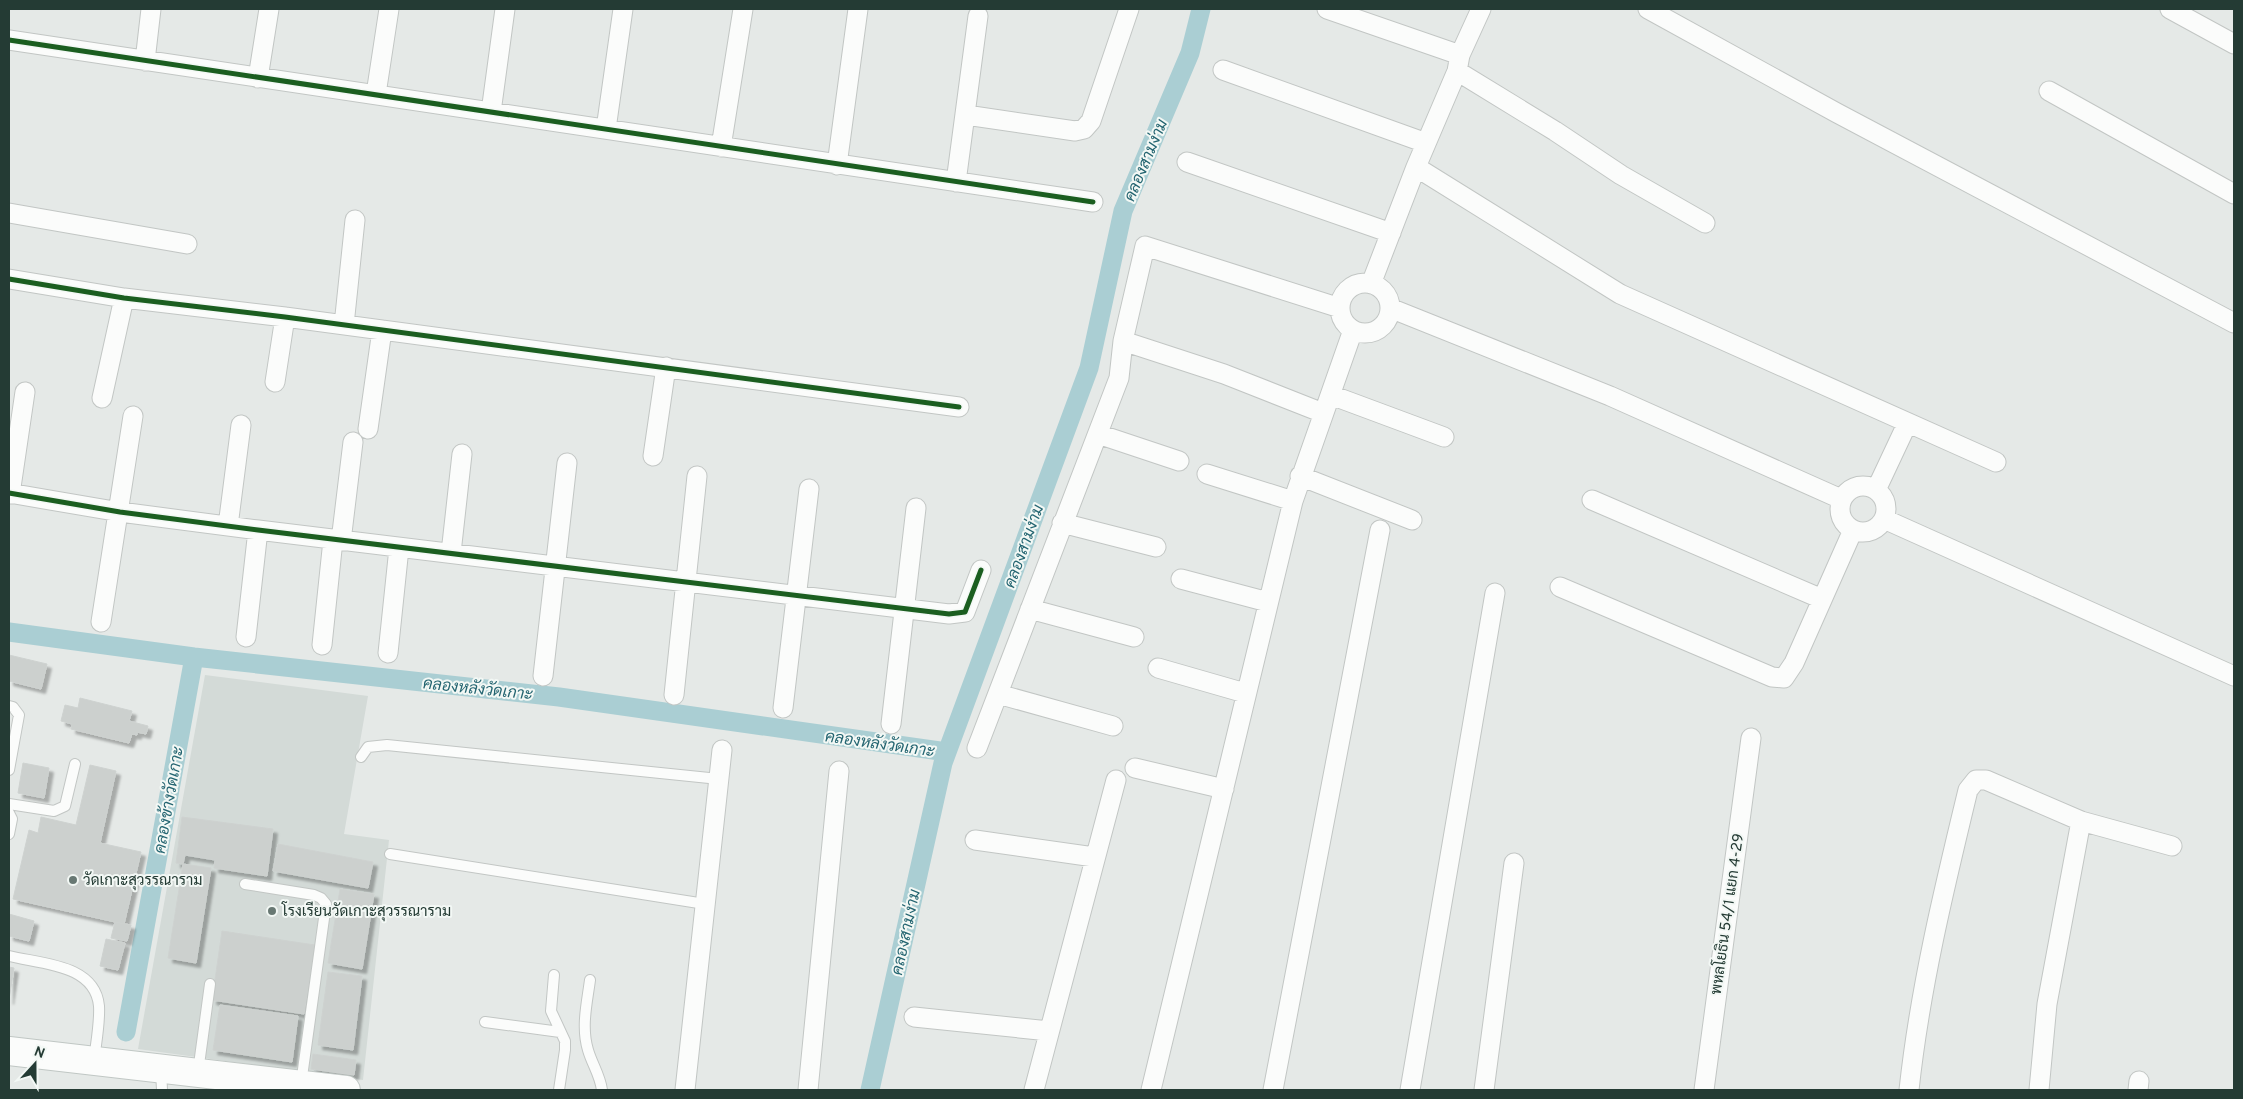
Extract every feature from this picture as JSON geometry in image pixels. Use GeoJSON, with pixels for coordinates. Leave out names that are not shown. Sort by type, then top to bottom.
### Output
{"type":"FeatureCollection","features":[{"type":"Feature","properties":{"kind":"street"},"geometry":{"type":"LineString","coordinates":[[145,61],[151,9]]}},
{"type":"Feature","properties":{"kind":"street"},"geometry":{"type":"LineString","coordinates":[[258,78],[269,9]]}},
{"type":"Feature","properties":{"kind":"street"},"geometry":{"type":"LineString","coordinates":[[376,94],[389,9]]}},
{"type":"Feature","properties":{"kind":"street"},"geometry":{"type":"LineString","coordinates":[[491,112],[505,9]]}},
{"type":"Feature","properties":{"kind":"street"},"geometry":{"type":"LineString","coordinates":[[606,129],[623,9]]}},
{"type":"Feature","properties":{"kind":"street"},"geometry":{"type":"LineString","coordinates":[[721,147],[743,9]]}},
{"type":"Feature","properties":{"kind":"street"},"geometry":{"type":"LineString","coordinates":[[837,165],[858,9]]}},
{"type":"Feature","properties":{"kind":"street"},"geometry":{"type":"LineString","coordinates":[[966,115],[1075,131],[1084,129],[1091,121],[1129,9]]}},
{"type":"Feature","properties":{"kind":"street"},"geometry":{"type":"LineString","coordinates":[[1327,9],[1458,63],[1621,175],[1706,222]]}},
{"type":"Feature","properties":{"kind":"street"},"geometry":{"type":"LineString","coordinates":[[1371,284],[1416,167],[1481,9]]}},
{"type":"Feature","properties":{"kind":"street"},"geometry":{"type":"LineString","coordinates":[[1648,9],[1837,113],[2234,323]]}},
{"type":"Feature","properties":{"kind":"street"},"geometry":{"type":"LineString","coordinates":[[2170,9],[2234,44]]}},
{"type":"Feature","properties":{"kind":"street"},"geometry":{"type":"LineString","coordinates":[[956,182],[978,16]]}},
{"type":"Feature","properties":{"kind":"street"},"geometry":{"type":"LineString","coordinates":[[9,40],[1093,202]]}},
{"type":"Feature","properties":{"kind":"street"},"geometry":{"type":"LineString","coordinates":[[1223,70],[1426,143]]}},
{"type":"Feature","properties":{"kind":"street"},"geometry":{"type":"LineString","coordinates":[[2049,92],[2234,194]]}},
{"type":"Feature","properties":{"kind":"street"},"geometry":{"type":"LineString","coordinates":[[1187,162],[1391,233]]}},
{"type":"Feature","properties":{"kind":"street"},"geometry":{"type":"LineString","coordinates":[[1416,167],[1620,294],[1907,424],[1996,462]]}},
{"type":"Feature","properties":{"kind":"street"},"geometry":{"type":"LineString","coordinates":[[9,213],[187,244]]}},
{"type":"Feature","properties":{"kind":"street"},"geometry":{"type":"LineString","coordinates":[[344,325],[354,220]]}},
{"type":"Feature","properties":{"kind":"street"},"geometry":{"type":"LineString","coordinates":[[977,748],[1119,378],[1123,340],[1145,246],[1340,308]]}},
{"type":"Feature","properties":{"kind":"street"},"geometry":{"type":"LineString","coordinates":[[9,279],[124,298],[285,317],[959,407]]}},
{"type":"Feature","properties":{"kind":"street"},"geometry":{"type":"LineString","coordinates":[[1365,283],[1371,284],[1378,286],[1387,295],[1390,308],[1387,320],[1378,330],[1365,333],[1353,330],[1344,321],[1340,308],[1344,296],[1352,286],[1365,283]]}},
{"type":"Feature","properties":{"kind":"street"},"geometry":{"type":"LineString","coordinates":[[102,398],[124,298]]}},
{"type":"Feature","properties":{"kind":"street"},"geometry":{"type":"LineString","coordinates":[[1390,308],[1610,396],[1841,499]]}},
{"type":"Feature","properties":{"kind":"street"},"geometry":{"type":"LineString","coordinates":[[275,382],[285,317]]}},
{"type":"Feature","properties":{"kind":"street"},"geometry":{"type":"LineString","coordinates":[[368,430],[382,330]]}},
{"type":"Feature","properties":{"kind":"street"},"geometry":{"type":"LineString","coordinates":[[1150,1090],[1293,501],[1300,476],[1331,395],[1353,330]]}},
{"type":"Feature","properties":{"kind":"street"},"geometry":{"type":"LineString","coordinates":[[1123,340],[1224,374],[1323,413]]}},
{"type":"Feature","properties":{"kind":"street"},"geometry":{"type":"LineString","coordinates":[[653,456],[666,367]]}},
{"type":"Feature","properties":{"kind":"street"},"geometry":{"type":"LineString","coordinates":[[25,392],[10,493],[120,512],[258,530],[949,614],[965,612],[982,570]]}},
{"type":"Feature","properties":{"kind":"street"},"geometry":{"type":"LineString","coordinates":[[1331,395],[1444,437]]}},
{"type":"Feature","properties":{"kind":"street"},"geometry":{"type":"LineString","coordinates":[[101,622],[120,512],[133,416]]}},
{"type":"Feature","properties":{"kind":"street"},"geometry":{"type":"LineString","coordinates":[[1876,490],[1907,424]]}},
{"type":"Feature","properties":{"kind":"street"},"geometry":{"type":"LineString","coordinates":[[228,526],[241,425]]}},
{"type":"Feature","properties":{"kind":"street"},"geometry":{"type":"LineString","coordinates":[[1098,434],[1179,461]]}},
{"type":"Feature","properties":{"kind":"street"},"geometry":{"type":"LineString","coordinates":[[322,645],[353,442]]}},
{"type":"Feature","properties":{"kind":"street"},"geometry":{"type":"LineString","coordinates":[[451,554],[462,454]]}},
{"type":"Feature","properties":{"kind":"street"},"geometry":{"type":"LineString","coordinates":[[544,676],[567,463]]}},
{"type":"Feature","properties":{"kind":"street"},"geometry":{"type":"LineString","coordinates":[[1207,474],[1293,501]]}},
{"type":"Feature","properties":{"kind":"street"},"geometry":{"type":"LineString","coordinates":[[674,695],[684,582],[697,476]]}},
{"type":"Feature","properties":{"kind":"street"},"geometry":{"type":"LineString","coordinates":[[1300,476],[1412,520]]}},
{"type":"Feature","properties":{"kind":"street"},"geometry":{"type":"LineString","coordinates":[[1860,486],[1876,490],[1885,503],[1884,518],[1874,529],[1860,532],[1853,530],[1842,520],[1840,514],[1841,499],[1853,488],[1860,486]]}},
{"type":"Feature","properties":{"kind":"street"},"geometry":{"type":"LineString","coordinates":[[783,708],[795,594],[809,489]]}},
{"type":"Feature","properties":{"kind":"street"},"geometry":{"type":"LineString","coordinates":[[1592,500],[1822,599]]}},
{"type":"Feature","properties":{"kind":"street"},"geometry":{"type":"LineString","coordinates":[[891,724],[916,508]]}},
{"type":"Feature","properties":{"kind":"street"},"geometry":{"type":"LineString","coordinates":[[1884,518],[2234,676]]}},
{"type":"Feature","properties":{"kind":"street"},"geometry":{"type":"LineString","coordinates":[[1062,523],[1156,547]]}},
{"type":"Feature","properties":{"kind":"street"},"geometry":{"type":"LineString","coordinates":[[246,637],[258,530]]}},
{"type":"Feature","properties":{"kind":"street"},"geometry":{"type":"LineString","coordinates":[[1273,1090],[1380,530]]}},
{"type":"Feature","properties":{"kind":"street"},"geometry":{"type":"LineString","coordinates":[[1560,587],[1772,677],[1784,678],[1794,663],[1853,530]]}},
{"type":"Feature","properties":{"kind":"street"},"geometry":{"type":"LineString","coordinates":[[388,653],[399,548]]}},
{"type":"Feature","properties":{"kind":"street"},"geometry":{"type":"LineString","coordinates":[[1181,579],[1268,602]]}},
{"type":"Feature","properties":{"kind":"street"},"geometry":{"type":"LineString","coordinates":[[1410,1090],[1495,593]]}},
{"type":"Feature","properties":{"kind":"street"},"geometry":{"type":"LineString","coordinates":[[1030,609],[1134,637]]}},
{"type":"Feature","properties":{"kind":"street"},"geometry":{"type":"LineString","coordinates":[[1158,668],[1245,693]]}},
{"type":"Feature","properties":{"kind":"street"},"geometry":{"type":"LineString","coordinates":[[998,694],[1112,726]]}},
{"type":"Feature","properties":{"kind":"street","name":"พหลโยธิน 54/1 แยก 4-29"},"geometry":{"type":"LineString","coordinates":[[1704,1090],[1751,738]]}},
{"type":"Feature","properties":{"kind":"street"},"geometry":{"type":"LineString","coordinates":[[685,1090],[722,750]]}},
{"type":"Feature","properties":{"kind":"street"},"geometry":{"type":"LineString","coordinates":[[1135,768],[1224,789]]}},
{"type":"Feature","properties":{"kind":"street"},"geometry":{"type":"LineString","coordinates":[[808,1090],[840,771]]}},
{"type":"Feature","properties":{"kind":"street"},"geometry":{"type":"LineString","coordinates":[[1034,1090],[1116,780]]}},
{"type":"Feature","properties":{"kind":"street"},"geometry":{"type":"LineString","coordinates":[[1909,1090],[1918,1016],[1943,892],[1968,790],[1976,780],[1986,780],[2081,821],[2172,846]]}},
{"type":"Feature","properties":{"kind":"street"},"geometry":{"type":"LineString","coordinates":[[2039,1090],[2047,1004],[2081,821]]}},
{"type":"Feature","properties":{"kind":"street"},"geometry":{"type":"LineString","coordinates":[[975,840],[1094,858]]}},
{"type":"Feature","properties":{"kind":"street"},"geometry":{"type":"LineString","coordinates":[[1484,1090],[1514,863]]}},
{"type":"Feature","properties":{"kind":"street"},"geometry":{"type":"LineString","coordinates":[[914,1017],[1049,1031]]}},
{"type":"Feature","properties":{"kind":"street"},"geometry":{"type":"LineString","coordinates":[[9,1051],[94,1061],[161,1079],[198,1073],[240,1084],[300,1085],[346,1090]]}},
{"type":"Feature","properties":{"kind":"lane"},"geometry":{"type":"LineString","coordinates":[[9,706],[13,707],[19,714],[9,770]]}},
{"type":"Feature","properties":{"kind":"lane"},"geometry":{"type":"LineString","coordinates":[[361,757],[368,747],[387,745],[718,779]]}},
{"type":"Feature","properties":{"kind":"lane"},"geometry":{"type":"LineString","coordinates":[[9,804],[54,812],[65,806],[75,764]]}},
{"type":"Feature","properties":{"kind":"lane"},"geometry":{"type":"LineString","coordinates":[[9,813],[12,819],[9,834]]}},
{"type":"Feature","properties":{"kind":"lane"},"geometry":{"type":"LineString","coordinates":[[390,854],[705,904]]}},
{"type":"Feature","properties":{"kind":"lane"},"geometry":{"type":"LineString","coordinates":[[245,884],[314,895],[321,898],[326,904],[300,1085]]}},
{"type":"Feature","properties":{"kind":"lane"},"geometry":{"type":"LineString","coordinates":[[9,956],[70,970],[86,977],[95,989],[99,1006],[94,1061]]}},
{"type":"Feature","properties":{"kind":"lane"},"geometry":{"type":"LineString","coordinates":[[554,975],[551,1011],[565,1041],[566,1050],[559,1090]]}},
{"type":"Feature","properties":{"kind":"lane"},"geometry":{"type":"LineString","coordinates":[[590,980],[585,1034],[588,1052],[599,1075],[602,1090]]}},
{"type":"Feature","properties":{"kind":"lane"},"geometry":{"type":"LineString","coordinates":[[198,1073],[210,984]]}},
{"type":"Feature","properties":{"kind":"lane"},"geometry":{"type":"LineString","coordinates":[[485,1022],[560,1032]]}},
{"type":"Feature","properties":{"kind":"shaded area","name":"โรงเรียนวัดเกาะสุวรรณาราม"},"geometry":{"type":"Polygon","coordinates":[[[205,675],[368,696],[344,834],[389,840],[363,1080],[138,1049],[205,675]]]}},
{"type":"Feature","properties":{"kind":"building"},"geometry":{"type":"Polygon","coordinates":[[[9,655],[47,664],[41,689],[9,681],[9,655]]]}},
{"type":"Feature","properties":{"kind":"building"},"geometry":{"type":"Polygon","coordinates":[[[80,698],[132,711],[129,721],[148,726],[146,734],[137,732],[137,735],[132,734],[129,743],[71,729],[72,724],[61,721],[65,705],[78,708],[80,698]]]}},
{"type":"Feature","properties":{"kind":"building"},"geometry":{"type":"Polygon","coordinates":[[[23,763],[49,768],[44,798],[18,793],[23,763]]]}},
{"type":"Feature","properties":{"kind":"building"},"geometry":{"type":"Polygon","coordinates":[[[90,765],[116,771],[100,843],[141,852],[124,924],[13,899],[29,830],[38,833],[41,817],[76,825],[90,765]]]}},
{"type":"Feature","properties":{"kind":"building"},"geometry":{"type":"Polygon","coordinates":[[[182,817],[273,829],[267,876],[214,868],[215,860],[185,855],[183,864],[176,863],[182,817]]]}},
{"type":"Feature","properties":{"kind":"building"},"geometry":{"type":"Polygon","coordinates":[[[278,844],[373,862],[368,888],[273,871],[278,844]]]}},
{"type":"Feature","properties":{"kind":"building"},"geometry":{"type":"Polygon","coordinates":[[[183,864],[211,868],[196,963],[168,958],[183,864]]]}},
{"type":"Feature","properties":{"kind":"building"},"geometry":{"type":"Polygon","coordinates":[[[340,889],[374,894],[362,969],[328,963],[340,889]]]}},
{"type":"Feature","properties":{"kind":"building"},"geometry":{"type":"Polygon","coordinates":[[[9,914],[34,921],[29,941],[9,936],[9,914]]]}},
{"type":"Feature","properties":{"kind":"building"},"geometry":{"type":"Polygon","coordinates":[[[115,922],[131,925],[127,941],[111,938],[115,922]]]}},
{"type":"Feature","properties":{"kind":"building"},"geometry":{"type":"Polygon","coordinates":[[[222,931],[315,945],[304,1014],[212,1000],[222,931]]]}},
{"type":"Feature","properties":{"kind":"building"},"geometry":{"type":"Polygon","coordinates":[[[106,939],[125,943],[118,970],[100,966],[106,939]]]}},
{"type":"Feature","properties":{"kind":"building"},"geometry":{"type":"Polygon","coordinates":[[[9,967],[14,968],[9,1000],[9,967]]]}},
{"type":"Feature","properties":{"kind":"building"},"geometry":{"type":"Polygon","coordinates":[[[328,972],[362,976],[353,1050],[318,1045],[328,972]]]}},
{"type":"Feature","properties":{"kind":"building"},"geometry":{"type":"Polygon","coordinates":[[[220,1005],[298,1016],[292,1062],[213,1050],[220,1005]]]}},
{"type":"Feature","properties":{"kind":"building"},"geometry":{"type":"Polygon","coordinates":[[[313,1054],[356,1060],[354,1075],[311,1069],[313,1054]]]}},
{"type":"Feature","properties":{"kind":"waterway","name":"คลองสามง่าม"},"geometry":{"type":"LineString","coordinates":[[870,1090],[943,763],[1089,368],[1123,211],[1190,53],[1201,9]]}},
{"type":"Feature","properties":{"kind":"waterway","name":"คลองหลังวัดเกาะ"},"geometry":{"type":"LineString","coordinates":[[9,632],[194,657],[559,697],[947,752]]}},
{"type":"Feature","properties":{"kind":"waterway","name":"คลองข้างวัดเกาะ"},"geometry":{"type":"LineString","coordinates":[[126,1032],[194,657]]}},
{"type":"Feature","properties":{"kind":"cycle path"},"geometry":{"type":"LineString","coordinates":[[9,40],[1093,202]]}},
{"type":"Feature","properties":{"kind":"cycle path"},"geometry":{"type":"LineString","coordinates":[[9,279],[124,298],[285,317],[959,407]]}},
{"type":"Feature","properties":{"kind":"cycle path"},"geometry":{"type":"LineString","coordinates":[[9,493],[120,512],[258,530],[949,614],[965,612],[981,570]]}},
{"type":"Feature","properties":{"kind":"place","name":"วัดเกาะสุวรรณาราม"},"geometry":{"type":"Point","coordinates":[73,880]}},
{"type":"Feature","properties":{"kind":"place","name":"โรงเรียนวัดเกาะสุวรรณาราม"},"geometry":{"type":"Point","coordinates":[272,911]}}]}
